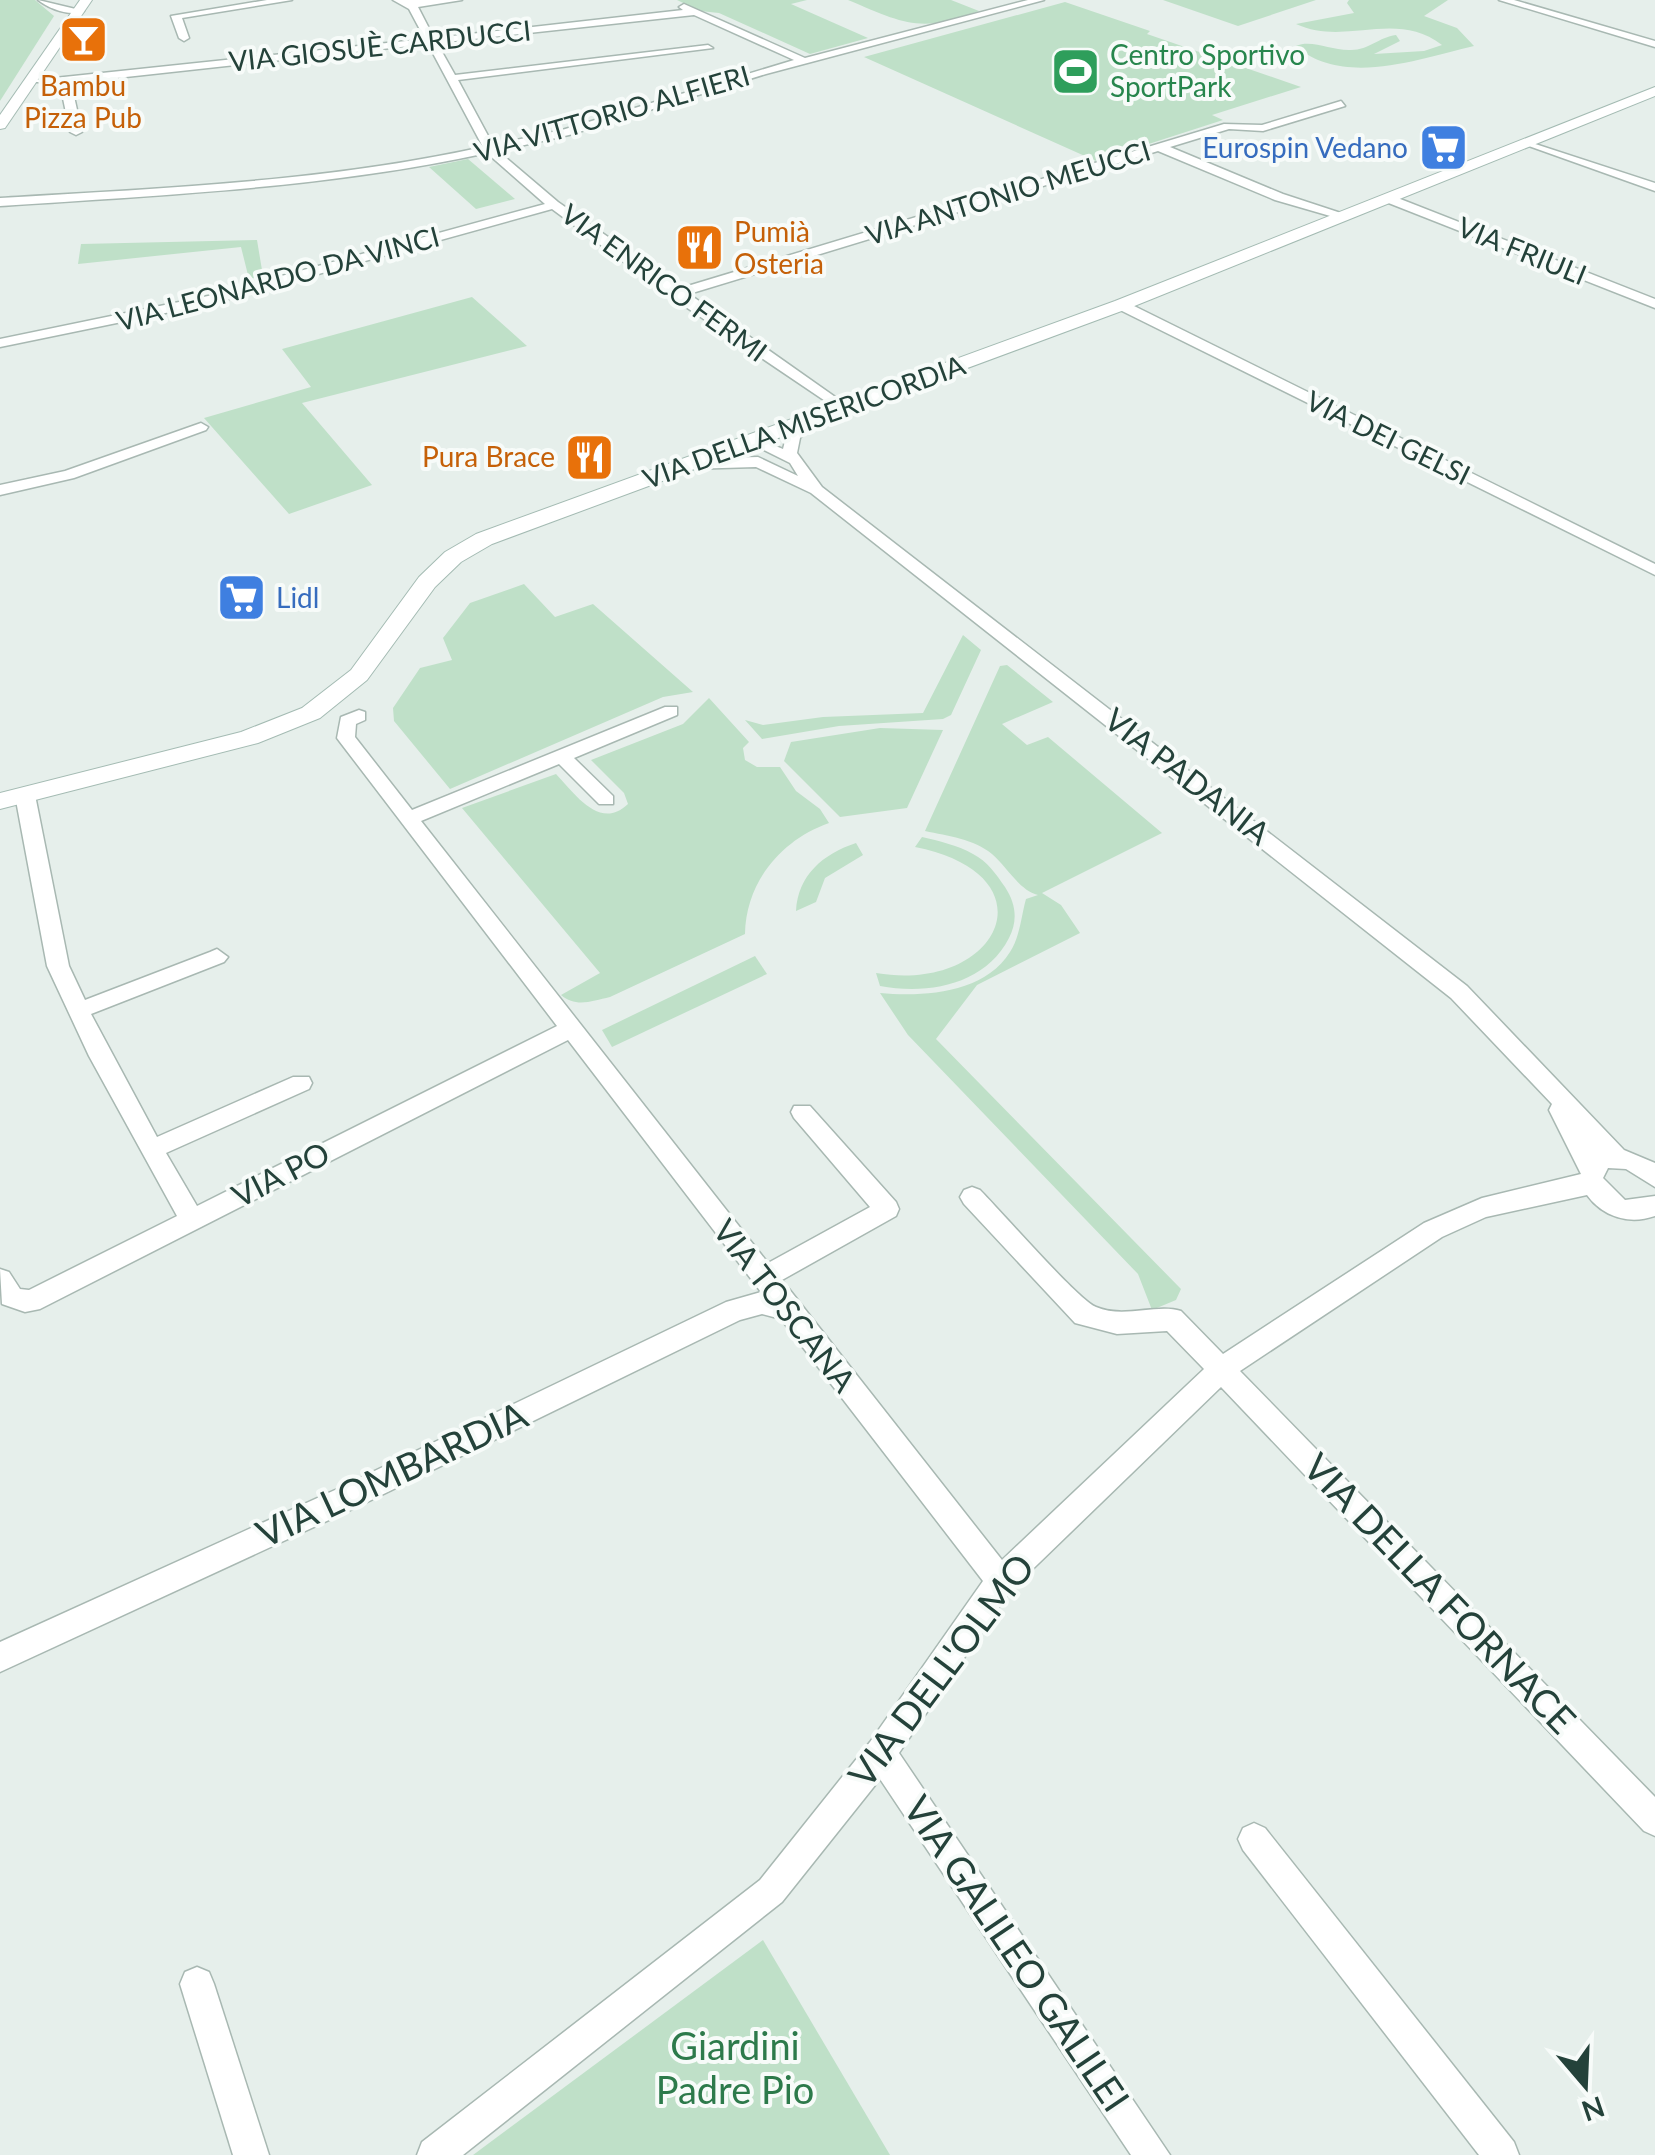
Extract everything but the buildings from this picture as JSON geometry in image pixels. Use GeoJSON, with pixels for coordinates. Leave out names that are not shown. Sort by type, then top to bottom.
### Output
{"type":"FeatureCollection","features":[{"type":"Feature","properties":{"kind":"street"},"geometry":{"type":"LineString","coordinates":[[43,0],[58,8],[82,6]]}},
{"type":"Feature","properties":{"kind":"street"},"geometry":{"type":"LineString","coordinates":[[184,38],[176,16],[287,0]]}},
{"type":"Feature","properties":{"kind":"street"},"geometry":{"type":"LineString","coordinates":[[398,0],[409,5],[456,0]]}},
{"type":"Feature","properties":{"kind":"street"},"geometry":{"type":"LineString","coordinates":[[670,0],[804,60]]}},
{"type":"Feature","properties":{"kind":"street","name":"VIA VITTORIO ALFIERI"},"geometry":{"type":"LineString","coordinates":[[0,202],[152,194],[339,177],[490,150],[565,133],[804,60],[1039,0]]}},
{"type":"Feature","properties":{"kind":"street"},"geometry":{"type":"LineString","coordinates":[[1504,0],[1655,44]]}},
{"type":"Feature","properties":{"kind":"street"},"geometry":{"type":"LineString","coordinates":[[409,5],[490,150]]}},
{"type":"Feature","properties":{"kind":"street"},"geometry":{"type":"LineString","coordinates":[[0,125],[82,6]]}},
{"type":"Feature","properties":{"kind":"street","name":"VIA GIOSUÈ CARDUCCI"},"geometry":{"type":"LineString","coordinates":[[31,81],[66,81],[694,12]]}},
{"type":"Feature","properties":{"kind":"street"},"geometry":{"type":"LineString","coordinates":[[452,78],[708,48]]}},
{"type":"Feature","properties":{"kind":"street"},"geometry":{"type":"LineString","coordinates":[[66,81],[76,132]]}},
{"type":"Feature","properties":{"kind":"street","name":"VIA DELLA MISERICORDIA"},"geometry":{"type":"LineString","coordinates":[[0,801],[249,738],[292,723],[322,706],[359,675],[427,582],[453,557],[502,532],[1121,306],[1655,92]]}},
{"type":"Feature","properties":{"kind":"street","name":"VIA ANTONIO MEUCCI"},"geometry":{"type":"LineString","coordinates":[[676,294],[1228,126],[1262,128],[1341,104]]}},
{"type":"Feature","properties":{"kind":"street"},"geometry":{"type":"LineString","coordinates":[[1530,143],[1655,188]]}},
{"type":"Feature","properties":{"kind":"street"},"geometry":{"type":"LineString","coordinates":[[1159,146],[1279,197],[1344,216]]}},
{"type":"Feature","properties":{"kind":"street","name":"VIA ENRICO FERMI"},"geometry":{"type":"LineString","coordinates":[[490,150],[554,205],[843,409]]}},
{"type":"Feature","properties":{"kind":"street"},"geometry":{"type":"LineString","coordinates":[[1279,197],[1317,226]]}},
{"type":"Feature","properties":{"kind":"street","name":"VIA FRIULI"},"geometry":{"type":"LineString","coordinates":[[1390,198],[1655,304]]}},
{"type":"Feature","properties":{"kind":"street","name":"VIA LEONARDO DA VINCI"},"geometry":{"type":"LineString","coordinates":[[0,343],[69,332],[252,290],[554,205]]}},
{"type":"Feature","properties":{"kind":"street","name":"VIA DEI GELSI"},"geometry":{"type":"LineString","coordinates":[[1121,306],[1655,570]]}},
{"type":"Feature","properties":{"kind":"street"},"geometry":{"type":"LineString","coordinates":[[795,460],[790,453],[793,437],[807,422]]}},
{"type":"Feature","properties":{"kind":"street"},"geometry":{"type":"LineString","coordinates":[[0,490],[68,475],[200,428]]}},
{"type":"Feature","properties":{"kind":"street"},"geometry":{"type":"LineString","coordinates":[[753,441],[795,460]]}},
{"type":"Feature","properties":{"kind":"street","name":"VIA PADANIA"},"geometry":{"type":"LineString","coordinates":[[753,441],[774,470]]}},
{"type":"Feature","properties":{"kind":"street","name":"VIA PADANIA"},"geometry":{"type":"LineString","coordinates":[[795,460],[816,490]]}},
{"type":"Feature","properties":{"kind":"street","name":"VIA PADANIA"},"geometry":{"type":"LineString","coordinates":[[688,464],[758,462],[816,490],[1460,992],[1622,1159],[1655,1177]]}},
{"type":"Feature","properties":{"kind":"street"},"geometry":{"type":"LineString","coordinates":[[408,819],[671,711]]}},
{"type":"Feature","properties":{"kind":"street","name":"VIA TOSCANA"},"geometry":{"type":"LineString","coordinates":[[360,716],[347,721],[346,738],[1000,1582]]}},
{"type":"Feature","properties":{"kind":"street"},"geometry":{"type":"LineString","coordinates":[[562,756],[606,800]]}},
{"type":"Feature","properties":{"kind":"street"},"geometry":{"type":"LineString","coordinates":[[25,795],[58,966],[78,1011],[192,1220]]}},
{"type":"Feature","properties":{"kind":"street"},"geometry":{"type":"LineString","coordinates":[[78,1011],[216,956]]}},
{"type":"Feature","properties":{"kind":"street","name":"VIA PO"},"geometry":{"type":"LineString","coordinates":[[0,1280],[8,1296],[31,1301],[569,1030]]}},
{"type":"Feature","properties":{"kind":"street","name":"VIA PADANIA"},"geometry":{"type":"LineString","coordinates":[[1543,1081],[1592,1178]]}},
{"type":"Feature","properties":{"kind":"street"},"geometry":{"type":"LineString","coordinates":[[152,1149],[301,1083]]}},
{"type":"Feature","properties":{"kind":"street"},"geometry":{"type":"LineString","coordinates":[[762,1279],[886,1209],[802,1112]]}},
{"type":"Feature","properties":{"kind":"street"},"geometry":{"type":"LineString","coordinates":[[1622,1159],[1655,1152]]}},
{"type":"Feature","properties":{"kind":"street","name":"VIA DELL'OLMO"},"geometry":{"type":"LineString","coordinates":[[435,2155],[772,1891],[881,1752],[1000,1582],[1222,1368],[1433,1230],[1482,1208],[1592,1178],[1600,1162],[1622,1159]]}},
{"type":"Feature","properties":{"kind":"street"},"geometry":{"type":"LineString","coordinates":[[1592,1178],[1603,1199],[1646,1211]]}},
{"type":"Feature","properties":{"kind":"street","name":"VIA DELL'OLMO"},"geometry":{"type":"LineString","coordinates":[[1528,1197],[1646,1211]]}},
{"type":"Feature","properties":{"kind":"street","name":"VIA DELLA FORNACE"},"geometry":{"type":"LineString","coordinates":[[972,1198],[1084,1315],[1144,1326],[1172,1319],[1655,1820]]}},
{"type":"Feature","properties":{"kind":"street","name":"VIA LOMBARDIA"},"geometry":{"type":"LineString","coordinates":[[0,1657],[345,1499],[735,1310],[762,1303],[786,1309]]}},
{"type":"Feature","properties":{"kind":"street","name":"VIA GALILEO GALILEI"},"geometry":{"type":"LineString","coordinates":[[881,1752],[1152,2155]]}},
{"type":"Feature","properties":{"kind":"street"},"geometry":{"type":"LineString","coordinates":[[1254,1839],[1501,2155]]}},
{"type":"Feature","properties":{"kind":"street"},"geometry":{"type":"LineString","coordinates":[[197,1984],[251,2155]]}},
{"type":"Feature","properties":{"kind":"green space"},"geometry":{"type":"Polygon","coordinates":[[[0,0],[35,0],[54,16],[0,101],[0,0]]]}},
{"type":"Feature","properties":{"kind":"green space"},"geometry":{"type":"Polygon","coordinates":[[[677,0],[807,0],[791,4],[868,38],[810,54],[719,13],[700,11],[677,0]]]}},
{"type":"Feature","properties":{"kind":"green space"},"geometry":{"type":"Polygon","coordinates":[[[848,0],[951,0],[979,11],[941,22],[912,23],[848,0]]]}},
{"type":"Feature","properties":{"kind":"green space"},"geometry":{"type":"Polygon","coordinates":[[[1163,0],[1316,0],[1238,26],[1163,0]]]}},
{"type":"Feature","properties":{"kind":"green space"},"geometry":{"type":"Polygon","coordinates":[[[1349,0],[1448,0],[1424,16],[1457,28],[1474,46],[1407,62],[1359,68],[1315,59],[1296,46],[1357,49],[1396,35],[1400,41],[1374,54],[1424,51],[1442,45],[1406,30],[1333,32],[1296,24],[1354,13],[1349,0]]]}},
{"type":"Feature","properties":{"kind":"green space","name":"Centro Sportivo SportPark"},"geometry":{"type":"Polygon","coordinates":[[[1065,2],[1301,87],[1212,115],[1223,120],[1096,161],[864,57],[1065,2]]]}},
{"type":"Feature","properties":{"kind":"green space"},"geometry":{"type":"Polygon","coordinates":[[[468,159],[515,199],[476,209],[429,167],[468,159]]]}},
{"type":"Feature","properties":{"kind":"green space"},"geometry":{"type":"Polygon","coordinates":[[[257,240],[263,276],[249,279],[241,247],[78,264],[81,244],[257,240]]]}},
{"type":"Feature","properties":{"kind":"green space"},"geometry":{"type":"Polygon","coordinates":[[[472,297],[527,346],[302,403],[372,485],[289,514],[204,418],[311,387],[282,349],[472,297]]]}},
{"type":"Feature","properties":{"kind":"green space"},"geometry":{"type":"Polygon","coordinates":[[[524,584],[555,617],[593,604],[693,692],[663,697],[450,789],[394,721],[393,708],[420,668],[452,660],[443,638],[470,603],[524,584]]]}},
{"type":"Feature","properties":{"kind":"green space"},"geometry":{"type":"Polygon","coordinates":[[[963,635],[981,650],[951,715],[943,719],[839,726],[762,739],[745,720],[763,725],[823,717],[923,713],[963,635]]]}},
{"type":"Feature","properties":{"kind":"green space"},"geometry":{"type":"Polygon","coordinates":[[[1007,665],[1053,702],[1002,724],[1027,745],[1048,737],[1162,833],[1042,893],[1061,905],[1080,933],[977,985],[936,1039],[1181,1289],[1176,1300],[1152,1310],[1138,1274],[908,1035],[880,993],[933,993],[985,977],[1010,952],[1026,899],[1038,895],[1019,884],[985,849],[925,831],[1000,666],[1007,665]]]}},
{"type":"Feature","properties":{"kind":"green space"},"geometry":{"type":"Polygon","coordinates":[[[709,698],[749,742],[743,748],[745,760],[757,767],[780,767],[796,791],[820,809],[829,823],[796,840],[769,865],[752,897],[745,934],[610,997],[584,1002],[567,999],[561,995],[600,973],[462,808],[556,774],[589,807],[608,814],[618,811],[628,804],[624,793],[591,760],[683,724],[709,698]]]}},
{"type":"Feature","properties":{"kind":"green space"},"geometry":{"type":"Polygon","coordinates":[[[880,728],[943,730],[907,808],[840,817],[784,761],[791,742],[880,728]]]}},
{"type":"Feature","properties":{"kind":"green space"},"geometry":{"type":"Polygon","coordinates":[[[922,837],[961,848],[987,864],[1012,900],[1014,925],[999,954],[970,976],[936,987],[880,986],[876,973],[919,975],[954,966],[980,950],[994,928],[997,905],[986,881],[959,861],[915,847],[922,837]]]}},
{"type":"Feature","properties":{"kind":"green space"},"geometry":{"type":"Polygon","coordinates":[[[856,843],[863,855],[825,878],[816,902],[796,911],[802,887],[814,868],[833,853],[856,843]]]}},
{"type":"Feature","properties":{"kind":"green space"},"geometry":{"type":"Polygon","coordinates":[[[755,956],[767,974],[612,1047],[602,1030],[755,956]]]}},
{"type":"Feature","properties":{"kind":"green space","name":"Giardini Padre Pio"},"geometry":{"type":"Polygon","coordinates":[[[763,1940],[890,2155],[473,2155],[763,1940]]]}},
{"type":"Feature","properties":{"kind":"place","name":"Bambu Pizza Pub"},"geometry":{"type":"Point","coordinates":[83,39]}},
{"type":"Feature","properties":{"kind":"place","name":"Centro Sportivo SportPark"},"geometry":{"type":"Point","coordinates":[1075,71]}},
{"type":"Feature","properties":{"kind":"place","name":"Eurospin Vedano"},"geometry":{"type":"Point","coordinates":[1443,148]}},
{"type":"Feature","properties":{"kind":"place","name":"Pumià Osteria"},"geometry":{"type":"Point","coordinates":[699,248]}},
{"type":"Feature","properties":{"kind":"place","name":"Pura Brace"},"geometry":{"type":"Point","coordinates":[590,457]}},
{"type":"Feature","properties":{"kind":"place","name":"Lidl"},"geometry":{"type":"Point","coordinates":[241,598]}}]}
